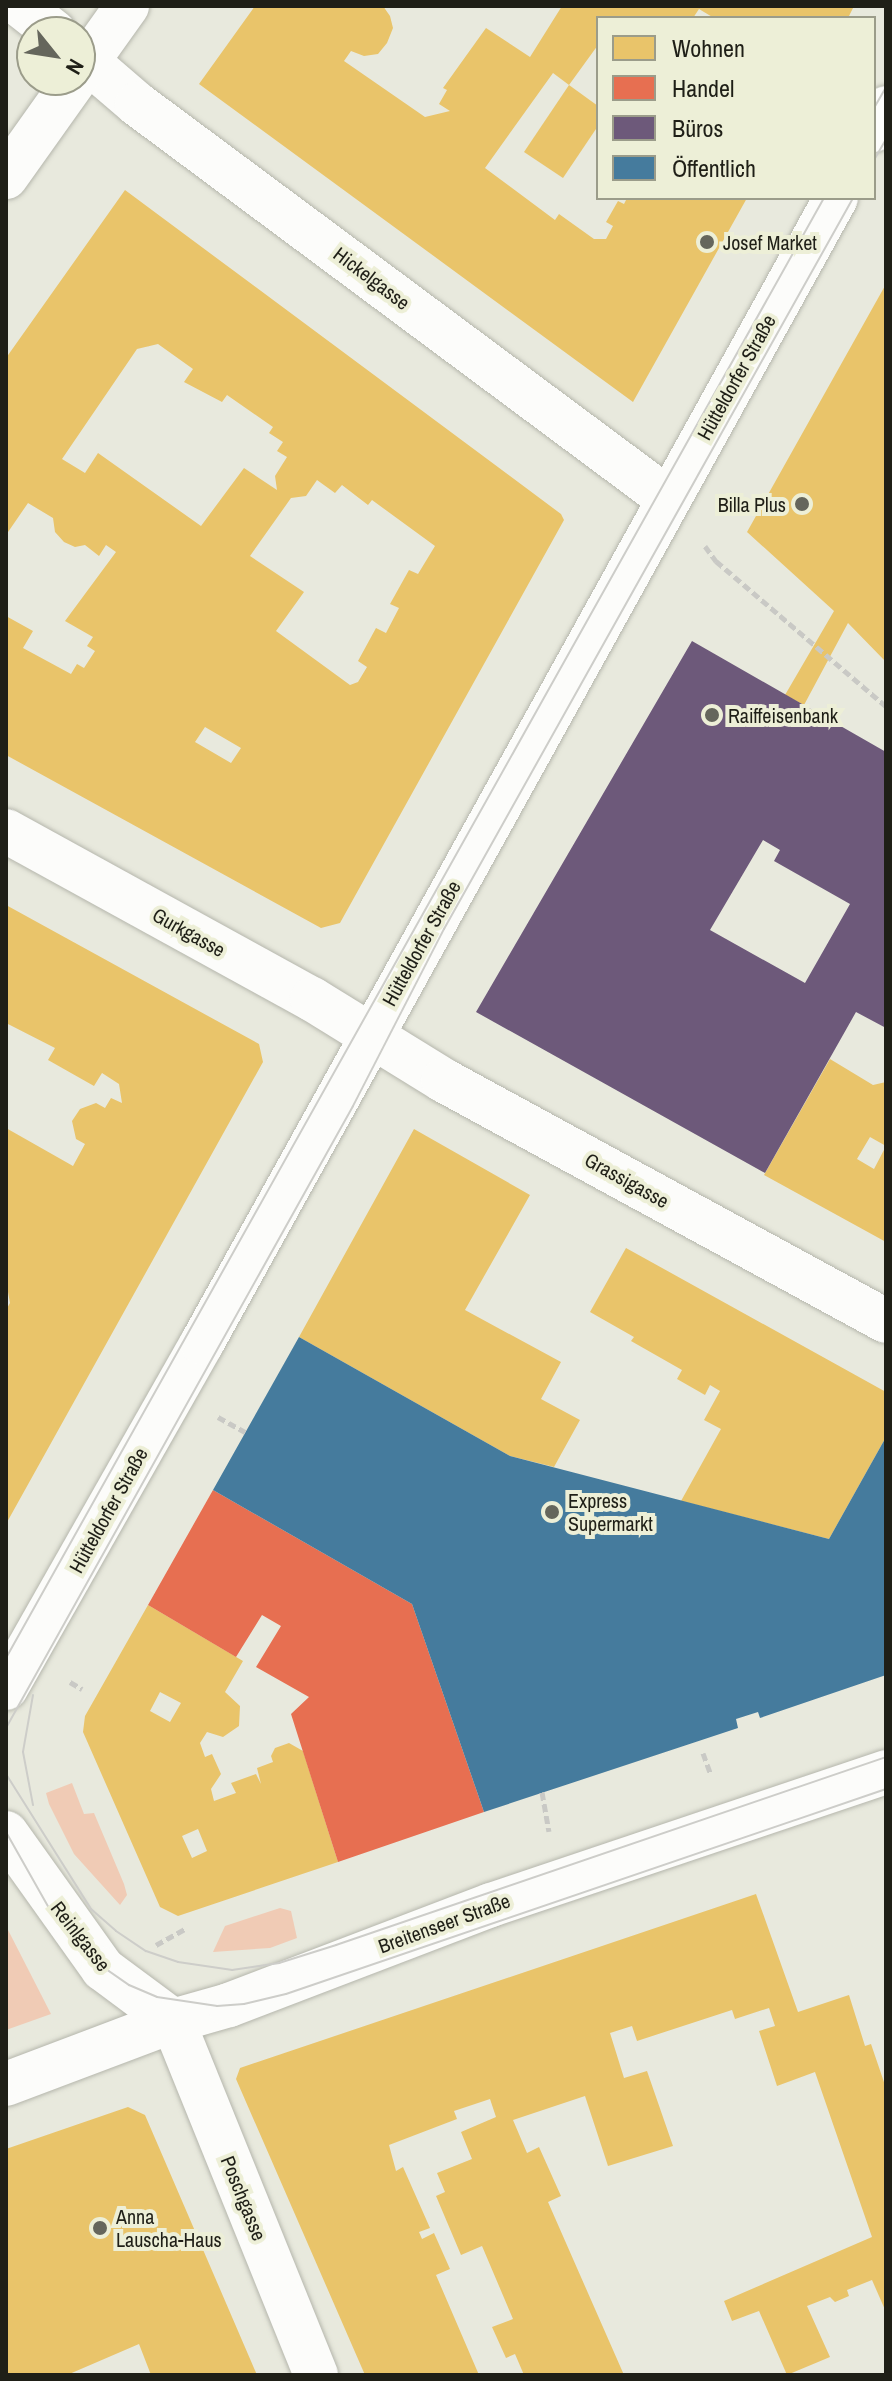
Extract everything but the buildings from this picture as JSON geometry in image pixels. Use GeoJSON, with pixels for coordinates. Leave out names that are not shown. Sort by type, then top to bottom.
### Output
{"type":"FeatureCollection","features":[{"type":"Feature","properties":{"kind":"street"},"geometry":{"type":"LineString","coordinates":[[96,47],[127,6]]}},
{"type":"Feature","properties":{"kind":"street","name":"Hickelgasse"},"geometry":{"type":"LineString","coordinates":[[96,77],[137,104],[667,498]]}},
{"type":"Feature","properties":{"kind":"street"},"geometry":{"type":"LineString","coordinates":[[6,177],[61,96]]}},
{"type":"Feature","properties":{"kind":"street"},"geometry":{"type":"LineString","coordinates":[[876,126],[886,108]]}},
{"type":"Feature","properties":{"kind":"street","name":"Hütteldorfer Straße"},"geometry":{"type":"LineString","coordinates":[[6,1688],[202,1343],[667,498],[835,200]]}},
{"type":"Feature","properties":{"kind":"street","name":"Gurkgasse"},"geometry":{"type":"LineString","coordinates":[[6,831],[372,1034]]}},
{"type":"Feature","properties":{"kind":"street","name":"Grassigasse"},"geometry":{"type":"LineString","coordinates":[[372,1034],[443,1080],[886,1321]]}},
{"type":"Feature","properties":{"kind":"street","name":"Breitenseer Straße"},"geometry":{"type":"LineString","coordinates":[[6,2084],[173,2021],[229,2005],[491,1905],[886,1772]]}},
{"type":"Feature","properties":{"kind":"street","name":"Reinlgasse"},"geometry":{"type":"LineString","coordinates":[[6,1833],[103,1969],[173,2021]]}},
{"type":"Feature","properties":{"kind":"street","name":"Poschgasse"},"geometry":{"type":"LineString","coordinates":[[173,2021],[316,2375]]}},
{"type":"Feature","properties":{"kind":"path"},"geometry":{"type":"LineString","coordinates":[[667,498],[716,561],[886,706]]}},
{"type":"Feature","properties":{"kind":"path"},"geometry":{"type":"LineString","coordinates":[[214,1415],[245,1432]]}},
{"type":"Feature","properties":{"kind":"shaded area"},"geometry":{"type":"Polygon","coordinates":[[[72,1783],[84,1814],[94,1813],[124,1884],[127,1895],[120,1905],[74,1854],[49,1804],[46,1793],[72,1783]]]}},
{"type":"Feature","properties":{"kind":"shaded area"},"geometry":{"type":"Polygon","coordinates":[[[280,1908],[291,1911],[297,1938],[270,1948],[213,1952],[225,1926],[280,1908]]]}},
{"type":"Feature","properties":{"kind":"shaded area"},"geometry":{"type":"Polygon","coordinates":[[[6,1926],[51,2014],[6,2030],[6,1926]]]}},
{"type":"Feature","properties":{"kind":"tram line"},"geometry":{"type":"LineString","coordinates":[[876,104],[886,87]]}},
{"type":"Feature","properties":{"kind":"tram line"},"geometry":{"type":"LineString","coordinates":[[876,156],[886,139]]}},
{"type":"Feature","properties":{"kind":"tram line"},"geometry":{"type":"LineString","coordinates":[[6,1658],[823,200]]}},
{"type":"Feature","properties":{"kind":"tram line"},"geometry":{"type":"LineString","coordinates":[[6,1728],[353,1106],[444,929],[852,200]]}},
{"type":"Feature","properties":{"kind":"tram line"},"geometry":{"type":"LineString","coordinates":[[33,1695],[23,1752],[33,1805]]}},
{"type":"Feature","properties":{"kind":"tram line"},"geometry":{"type":"LineString","coordinates":[[6,1774],[91,1909],[116,1931],[146,1951],[178,1962],[232,1970],[279,1963],[336,1945],[886,1757]]}},
{"type":"Feature","properties":{"kind":"tram line"},"geometry":{"type":"LineString","coordinates":[[6,1832],[57,1922],[93,1960],[129,1985],[157,1997],[217,2006],[244,2004],[286,1994],[886,1789]]}},
{"type":"Feature","properties":{"kind":"place","name":"Josef Market"},"geometry":{"type":"Point","coordinates":[707,242]}},
{"type":"Feature","properties":{"kind":"place","name":"Billa Plus"},"geometry":{"type":"Point","coordinates":[802,504]}},
{"type":"Feature","properties":{"kind":"place","name":"Raiffeisenbank"},"geometry":{"type":"Point","coordinates":[712,715]}},
{"type":"Feature","properties":{"kind":"place","name":"Express Supermarkt"},"geometry":{"type":"Point","coordinates":[552,1512]}},
{"type":"Feature","properties":{"kind":"place","name":"Anna Lauscha-Haus"},"geometry":{"type":"Point","coordinates":[100,2228]}}]}
